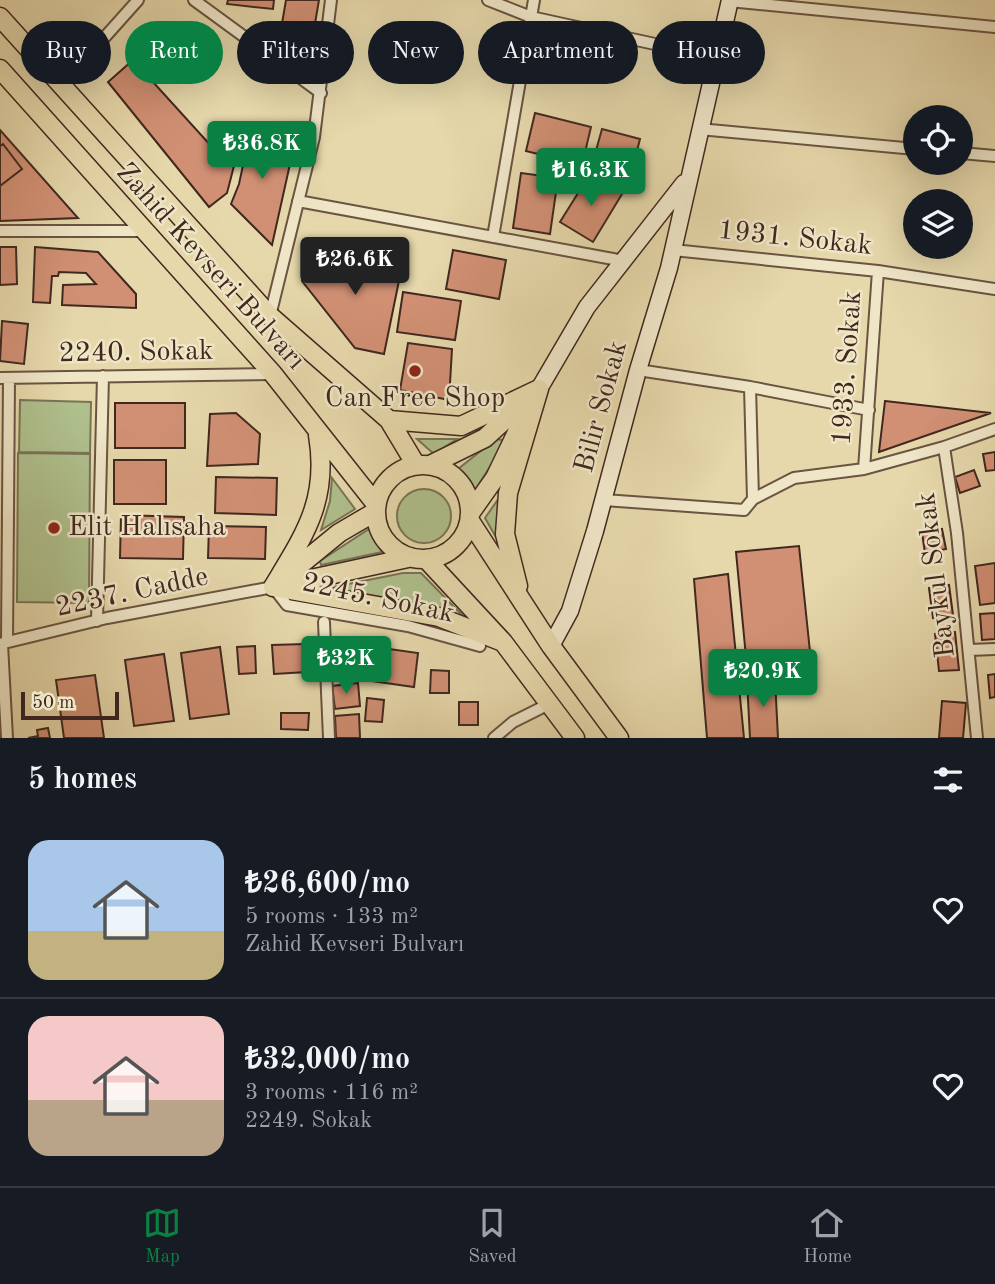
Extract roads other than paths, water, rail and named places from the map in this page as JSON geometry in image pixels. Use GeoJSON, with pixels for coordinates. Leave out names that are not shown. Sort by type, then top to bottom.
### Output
{"type":"FeatureCollection","features":[{"type":"Feature","properties":{"kind":"main road","name":"Zahid Kevseri Bulvarı"},"geometry":{"type":"LineString","coordinates":[[0,17],[270,316],[388,420],[423,465]]}},
{"type":"Feature","properties":{"kind":"main road","name":"Zahid Kevseri Bulvarı"},"geometry":{"type":"LineString","coordinates":[[0,69],[272,374],[375,508]]}},
{"type":"Feature","properties":{"kind":"main road"},"geometry":{"type":"LineString","coordinates":[[388,420],[461,426],[539,389]]}},
{"type":"Feature","properties":{"kind":"main road"},"geometry":{"type":"LineString","coordinates":[[273,587],[339,533],[375,508],[390,479],[485,438],[539,389]]}},
{"type":"Feature","properties":{"kind":"main road"},"geometry":{"type":"LineString","coordinates":[[273,587],[408,558],[427,560],[445,555],[457,546],[471,516],[495,478],[539,389]]}},
{"type":"Feature","properties":{"kind":"main road"},"geometry":{"type":"LineString","coordinates":[[524,604],[505,534],[509,493],[539,389]]}},
{"type":"Feature","properties":{"kind":"main road"},"geometry":{"type":"LineString","coordinates":[[273,587],[311,525],[322,458],[317,431]]}},
{"type":"Feature","properties":{"kind":"main road"},"geometry":{"type":"LineString","coordinates":[[423,465],[455,476],[463,486],[471,516],[524,604],[551,646],[619,738]]}},
{"type":"Feature","properties":{"kind":"main road"},"geometry":{"type":"LineString","coordinates":[[375,508],[386,540],[408,558]]}},
{"type":"Feature","properties":{"kind":"main road"},"geometry":{"type":"LineString","coordinates":[[427,560],[503,642],[575,738]]}},
{"type":"Feature","properties":{"kind":"main road"},"geometry":{"type":"LineString","coordinates":[[273,587],[439,617],[503,642]]}},
{"type":"Feature","properties":{"kind":"street"},"geometry":{"type":"LineString","coordinates":[[62,85],[138,0]]}},
{"type":"Feature","properties":{"kind":"street"},"geometry":{"type":"LineString","coordinates":[[194,0],[321,93]]}},
{"type":"Feature","properties":{"kind":"street"},"geometry":{"type":"LineString","coordinates":[[270,316],[321,93],[331,0]]}},
{"type":"Feature","properties":{"kind":"street"},"geometry":{"type":"LineString","coordinates":[[488,0],[531,17],[652,44]]}},
{"type":"Feature","properties":{"kind":"street"},"geometry":{"type":"LineString","coordinates":[[493,237],[534,0]]}},
{"type":"Feature","properties":{"kind":"street"},"geometry":{"type":"LineString","coordinates":[[730,1],[995,27]]}},
{"type":"Feature","properties":{"kind":"street","name":"Bilir Sokak"},"geometry":{"type":"LineString","coordinates":[[551,646],[570,611],[604,500],[673,250],[730,1]]}},
{"type":"Feature","properties":{"kind":"street"},"geometry":{"type":"LineString","coordinates":[[699,129],[903,148]]}},
{"type":"Feature","properties":{"kind":"street"},"geometry":{"type":"LineString","coordinates":[[973,154],[995,156]]}},
{"type":"Feature","properties":{"kind":"street"},"geometry":{"type":"LineString","coordinates":[[539,389],[587,307],[688,177]]}},
{"type":"Feature","properties":{"kind":"street"},"geometry":{"type":"LineString","coordinates":[[298,201],[624,261]]}},
{"type":"Feature","properties":{"kind":"street"},"geometry":{"type":"LineString","coordinates":[[0,231],[143,231]]}},
{"type":"Feature","properties":{"kind":"street","name":"1931. Sokak"},"geometry":{"type":"LineString","coordinates":[[673,250],[878,271],[995,289]]}},
{"type":"Feature","properties":{"kind":"street","name":"1933. Sokak"},"geometry":{"type":"LineString","coordinates":[[864,469],[878,271]]}},
{"type":"Feature","properties":{"kind":"street"},"geometry":{"type":"LineString","coordinates":[[638,370],[750,387],[869,410]]}},
{"type":"Feature","properties":{"kind":"street","name":"2240. Sokak"},"geometry":{"type":"LineString","coordinates":[[5,378],[272,374]]}},
{"type":"Feature","properties":{"kind":"street"},"geometry":{"type":"LineString","coordinates":[[97,621],[103,376]]}},
{"type":"Feature","properties":{"kind":"street"},"geometry":{"type":"LineString","coordinates":[[5,378],[3,643],[7,738]]}},
{"type":"Feature","properties":{"kind":"street"},"geometry":{"type":"LineString","coordinates":[[750,387],[753,499]]}},
{"type":"Feature","properties":{"kind":"street"},"geometry":{"type":"LineString","coordinates":[[944,447],[995,429]]}},
{"type":"Feature","properties":{"kind":"street","name":"Baykul Sokak"},"geometry":{"type":"LineString","coordinates":[[604,500],[744,510],[753,499],[794,478],[864,469],[944,447],[977,738]]}},
{"type":"Feature","properties":{"kind":"street","name":"2237. Cadde"},"geometry":{"type":"LineString","coordinates":[[3,643],[97,621],[273,587]]}},
{"type":"Feature","properties":{"kind":"street","name":"2245. Sokak"},"geometry":{"type":"LineString","coordinates":[[273,587],[287,605],[408,626],[480,646]]}},
{"type":"Feature","properties":{"kind":"street"},"geometry":{"type":"LineString","coordinates":[[324,622],[328,738]]}},
{"type":"Feature","properties":{"kind":"street"},"geometry":{"type":"LineString","coordinates":[[969,650],[995,649]]}},
{"type":"Feature","properties":{"kind":"street"},"geometry":{"type":"LineString","coordinates":[[494,738],[513,722],[549,705]]}},
{"type":"Feature","properties":{"kind":"place","name":"Can Free Shop"},"geometry":{"type":"Point","coordinates":[415,371]}},
{"type":"Feature","properties":{"kind":"place","name":"Elit Halısaha"},"geometry":{"type":"Point","coordinates":[54,528]}}]}
